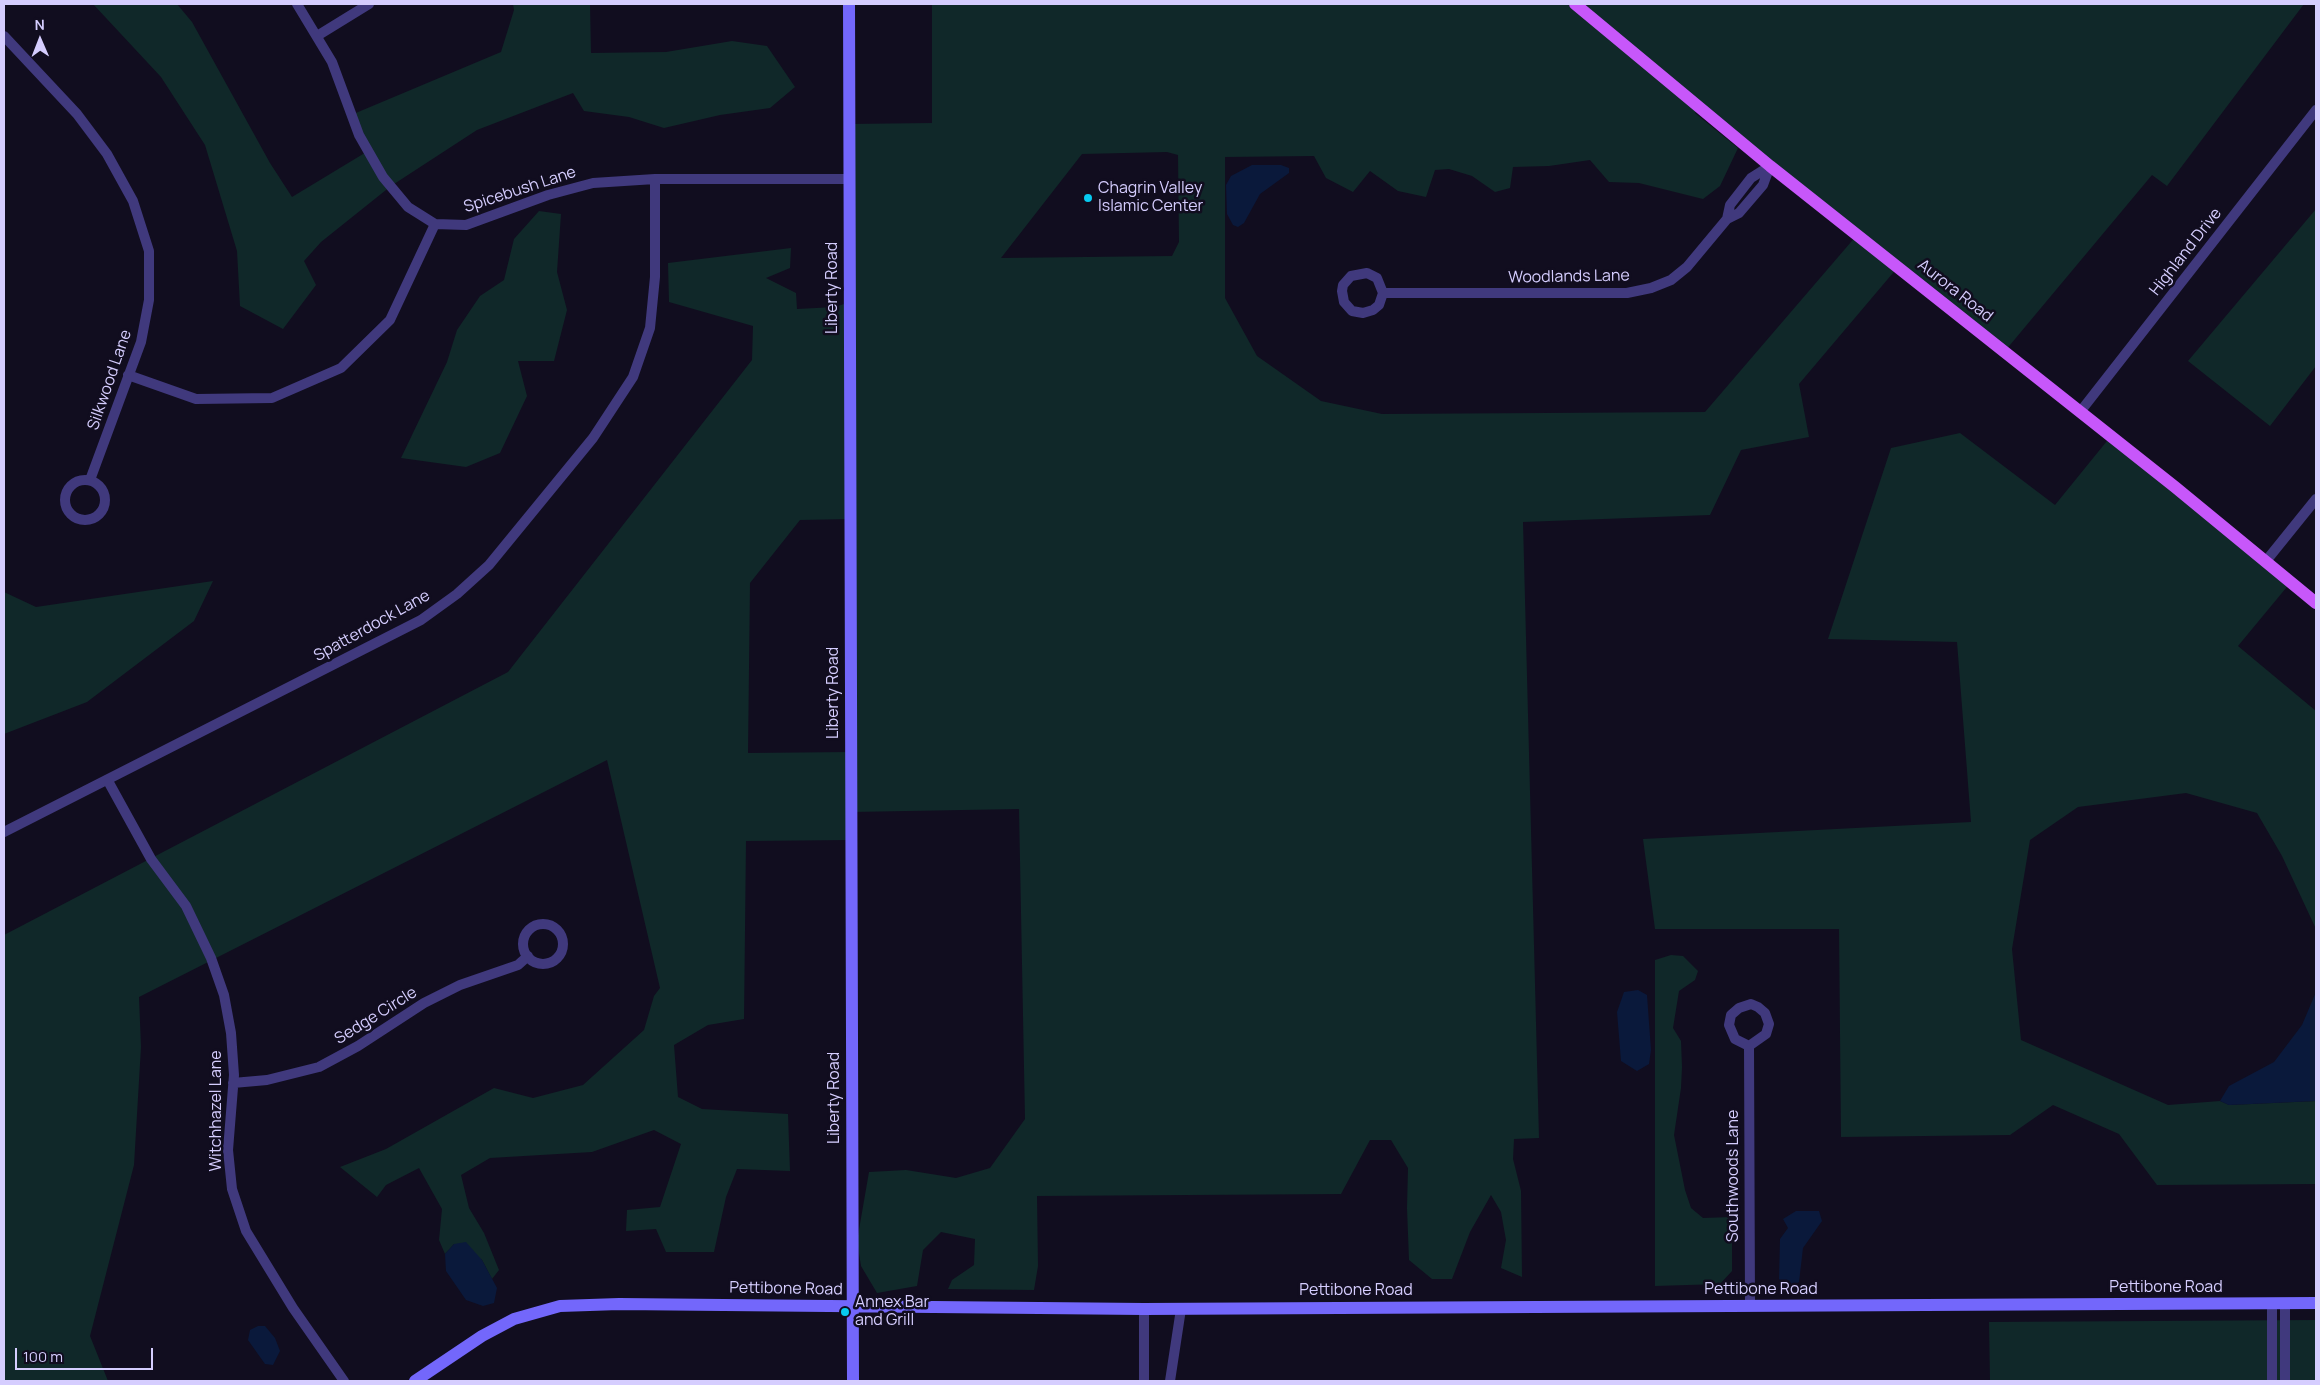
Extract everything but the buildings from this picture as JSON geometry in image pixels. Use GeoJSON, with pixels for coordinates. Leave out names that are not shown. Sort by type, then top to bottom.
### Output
{"type":"FeatureCollection","features":[{"type":"Feature","properties":{"kind":"main road","name":"Aurora Road"},"geometry":{"type":"LineString","coordinates":[[1575,4],[1770,166],[2080,412],[2316,603]]}},
{"type":"Feature","properties":{"kind":"street"},"geometry":{"type":"LineString","coordinates":[[128,375],[196,399],[272,398],[341,368],[390,320],[434,224],[408,207],[383,177],[359,135],[332,62],[297,4]]}},
{"type":"Feature","properties":{"kind":"street"},"geometry":{"type":"LineString","coordinates":[[317,36],[369,4]]}},
{"type":"Feature","properties":{"kind":"street","name":"Liberty Road"},"geometry":{"type":"LineString","coordinates":[[849,4],[853,1381]]}},
{"type":"Feature","properties":{"kind":"street","name":"Silkwood Lane"},"geometry":{"type":"LineString","coordinates":[[4,36],[77,114],[107,154],[133,201],[149,251],[149,300],[141,342],[90,480]]}},
{"type":"Feature","properties":{"kind":"street","name":"Highland Drive"},"geometry":{"type":"LineString","coordinates":[[2080,412],[2316,110]]}},
{"type":"Feature","properties":{"kind":"street","name":"Woodlands Lane"},"geometry":{"type":"LineString","coordinates":[[1383,293],[1627,293],[1671,280],[1687,267],[1727,219],[1739,214],[1763,185],[1770,166]]}},
{"type":"Feature","properties":{"kind":"street","name":"Spicebush Lane"},"geometry":{"type":"LineString","coordinates":[[434,224],[466,225],[548,195],[593,183],[654,179],[850,179]]}},
{"type":"Feature","properties":{"kind":"street","name":"Spatterdock Lane"},"geometry":{"type":"LineString","coordinates":[[4,832],[108,781],[421,620],[457,594],[489,565],[593,438],[633,376],[650,328],[655,277],[654,179]]}},
{"type":"Feature","properties":{"kind":"street"},"geometry":{"type":"LineString","coordinates":[[1358,273],[1367,273],[1376,277],[1382,286],[1383,293],[1379,305],[1373,310],[1363,313],[1352,311],[1344,302],[1342,296],[1343,285],[1349,277],[1358,273]]}},
{"type":"Feature","properties":{"kind":"street"},"geometry":{"type":"LineString","coordinates":[[90,480],[100,485],[106,500],[102,512],[96,517],[86,520],[76,518],[67,509],[66,492],[74,483],[90,480]]}},
{"type":"Feature","properties":{"kind":"street"},"geometry":{"type":"LineString","coordinates":[[2266,561],[2316,499]]}},
{"type":"Feature","properties":{"kind":"street","name":"Witchhazel Lane"},"geometry":{"type":"LineString","coordinates":[[108,781],[151,859],[186,906],[211,958],[224,996],[231,1033],[233,1083],[228,1150],[232,1189],[246,1231],[293,1308],[344,1381]]}},
{"type":"Feature","properties":{"kind":"street"},"geometry":{"type":"LineString","coordinates":[[539,924],[548,924],[558,930],[564,945],[560,956],[554,962],[544,965],[534,962],[528,956],[525,953],[523,942],[530,929],[539,924]]}},
{"type":"Feature","properties":{"kind":"street","name":"Sedge Circle"},"geometry":{"type":"LineString","coordinates":[[233,1083],[267,1080],[319,1067],[358,1046],[424,1003],[460,985],[518,965],[528,956]]}},
{"type":"Feature","properties":{"kind":"street","name":"Southwoods Lane"},"geometry":{"type":"LineString","coordinates":[[1749,1046],[1750,1306]]}},
{"type":"Feature","properties":{"kind":"street"},"geometry":{"type":"LineString","coordinates":[[2272,1303],[2272,1381]]}},
{"type":"Feature","properties":{"kind":"street"},"geometry":{"type":"LineString","coordinates":[[2285,1303],[2285,1381]]}},
{"type":"Feature","properties":{"kind":"street","name":"Pettibone Road"},"geometry":{"type":"LineString","coordinates":[[415,1381],[500,1326],[541,1310],[560,1306],[619,1304],[1144,1309],[2316,1303]]}},
{"type":"Feature","properties":{"kind":"street"},"geometry":{"type":"LineString","coordinates":[[1170,1381],[1181,1308]]}},
{"type":"Feature","properties":{"kind":"street"},"geometry":{"type":"LineString","coordinates":[[1144,1309],[1144,1381]]}},
{"type":"Feature","properties":{"kind":"green space"},"geometry":{"type":"Polygon","coordinates":[[[93,4],[177,4],[192,22],[270,163],[292,197],[368,151],[351,115],[501,52],[514,10],[513,4],[590,4],[591,53],[666,52],[732,41],[767,46],[795,87],[770,108],[720,115],[664,128],[629,117],[584,111],[573,93],[477,130],[391,186],[321,242],[304,261],[316,285],[283,329],[240,306],[237,251],[205,145],[161,77],[93,4]]]}},
{"type":"Feature","properties":{"kind":"green space"},"geometry":{"type":"Polygon","coordinates":[[[932,4],[2304,4],[2167,186],[2152,175],[2005,351],[1898,267],[1799,384],[1809,437],[1741,450],[1710,515],[1523,522],[1539,1138],[1514,1139],[1513,1159],[1521,1191],[1522,1277],[1501,1268],[1506,1240],[1501,1212],[1491,1195],[1470,1232],[1452,1279],[1432,1279],[1409,1260],[1408,1168],[1391,1140],[1370,1140],[1341,1194],[1037,1196],[1038,1266],[1034,1290],[948,1289],[952,1280],[974,1265],[975,1239],[941,1232],[923,1250],[917,1286],[877,1293],[861,1266],[857,1241],[869,1172],[906,1170],[956,1178],[990,1168],[1025,1119],[1019,809],[851,812],[851,840],[746,841],[744,1019],[708,1025],[674,1045],[678,1097],[702,1109],[788,1114],[790,1171],[737,1169],[726,1197],[714,1252],[666,1252],[656,1229],[626,1231],[627,1210],[660,1207],[681,1144],[654,1130],[592,1152],[490,1158],[461,1175],[469,1208],[484,1233],[499,1270],[492,1279],[482,1260],[454,1244],[445,1254],[439,1240],[442,1209],[419,1168],[386,1185],[377,1197],[340,1167],[386,1149],[494,1088],[533,1098],[583,1085],[644,1030],[654,996],[660,988],[607,760],[139,997],[141,1047],[134,1165],[90,1336],[108,1381],[4,1381],[4,935],[508,672],[752,360],[753,326],[669,302],[668,263],[791,248],[790,268],[766,278],[796,293],[797,309],[835,307],[850,302],[849,124],[932,123],[932,4]],[[1699,108],[1695,113],[1738,148],[1720,186],[1703,199],[1639,183],[1609,182],[1590,160],[1549,166],[1513,167],[1510,188],[1495,192],[1472,176],[1449,169],[1435,170],[1426,197],[1398,191],[1370,171],[1353,192],[1326,178],[1314,156],[1225,157],[1225,298],[1257,356],[1321,401],[1382,414],[1705,412],[1857,235],[1699,108]],[[1167,152],[1082,154],[1001,258],[1172,256],[1179,242],[1178,155],[1167,152]],[[850,519],[800,520],[750,583],[748,753],[851,752],[850,519]]]}},
{"type":"Feature","properties":{"kind":"green space"},"geometry":{"type":"Polygon","coordinates":[[[2316,209],[2316,366],[2270,426],[2188,361],[2316,209]]]}},
{"type":"Feature","properties":{"kind":"green space"},"geometry":{"type":"Polygon","coordinates":[[[539,211],[561,214],[557,272],[567,310],[554,361],[518,361],[527,396],[500,453],[466,467],[401,458],[447,362],[457,330],[480,296],[504,280],[514,239],[539,211]]]}},
{"type":"Feature","properties":{"kind":"green space"},"geometry":{"type":"Polygon","coordinates":[[[1960,433],[2055,505],[2111,436],[2291,582],[2238,646],[2316,711],[2316,929],[2282,856],[2257,813],[2186,793],[2078,807],[2030,840],[2012,949],[2021,1040],[2168,1105],[2220,1101],[2229,1105],[2316,1101],[2316,1184],[2157,1185],[2119,1134],[2053,1105],[2010,1135],[1841,1137],[1839,929],[1655,929],[1643,839],[1971,822],[1957,642],[1828,639],[1891,448],[1960,433]]]}},
{"type":"Feature","properties":{"kind":"green space"},"geometry":{"type":"Polygon","coordinates":[[[213,581],[194,621],[87,702],[4,734],[4,592],[36,607],[213,581]]]}},
{"type":"Feature","properties":{"kind":"green space"},"geometry":{"type":"Polygon","coordinates":[[[1671,955],[1683,956],[1698,971],[1695,980],[1679,991],[1673,1028],[1681,1041],[1682,1067],[1674,1135],[1685,1190],[1691,1208],[1703,1218],[1732,1217],[1732,1271],[1720,1284],[1655,1286],[1655,960],[1671,955]]]}},
{"type":"Feature","properties":{"kind":"green space"},"geometry":{"type":"Polygon","coordinates":[[[2316,1320],[2316,1381],[1990,1381],[1989,1322],[2316,1320]]]}},
{"type":"Feature","properties":{"kind":"water"},"geometry":{"type":"Polygon","coordinates":[[[1252,165],[1281,165],[1289,168],[1289,173],[1260,194],[1244,223],[1238,227],[1233,225],[1227,214],[1226,185],[1231,176],[1252,165]]]}},
{"type":"Feature","properties":{"kind":"water"},"geometry":{"type":"Polygon","coordinates":[[[1638,990],[1647,995],[1651,1050],[1649,1064],[1637,1071],[1621,1061],[1617,1012],[1624,992],[1638,990]]]}},
{"type":"Feature","properties":{"kind":"water"},"geometry":{"type":"Polygon","coordinates":[[[2316,992],[2316,1101],[2229,1105],[2220,1101],[2229,1086],[2274,1062],[2302,1025],[2316,992]]]}},
{"type":"Feature","properties":{"kind":"water"},"geometry":{"type":"Polygon","coordinates":[[[1796,1211],[1819,1211],[1822,1221],[1803,1248],[1799,1282],[1792,1286],[1784,1284],[1779,1279],[1780,1239],[1788,1228],[1783,1219],[1796,1211]]]}},
{"type":"Feature","properties":{"kind":"water"},"geometry":{"type":"Polygon","coordinates":[[[466,1242],[482,1260],[497,1288],[494,1303],[483,1306],[466,1300],[446,1271],[445,1254],[454,1244],[466,1242]]]}},
{"type":"Feature","properties":{"kind":"water"},"geometry":{"type":"Polygon","coordinates":[[[258,1326],[265,1326],[275,1338],[280,1351],[273,1365],[265,1364],[248,1340],[250,1330],[258,1326]]]}},
{"type":"Feature","properties":{"kind":"place","name":"Chagrin Valley Islamic Center"},"geometry":{"type":"Point","coordinates":[1088,198]}},
{"type":"Feature","properties":{"kind":"place","name":"Annex Bar and Grill"},"geometry":{"type":"Point","coordinates":[845,1312]}}]}
